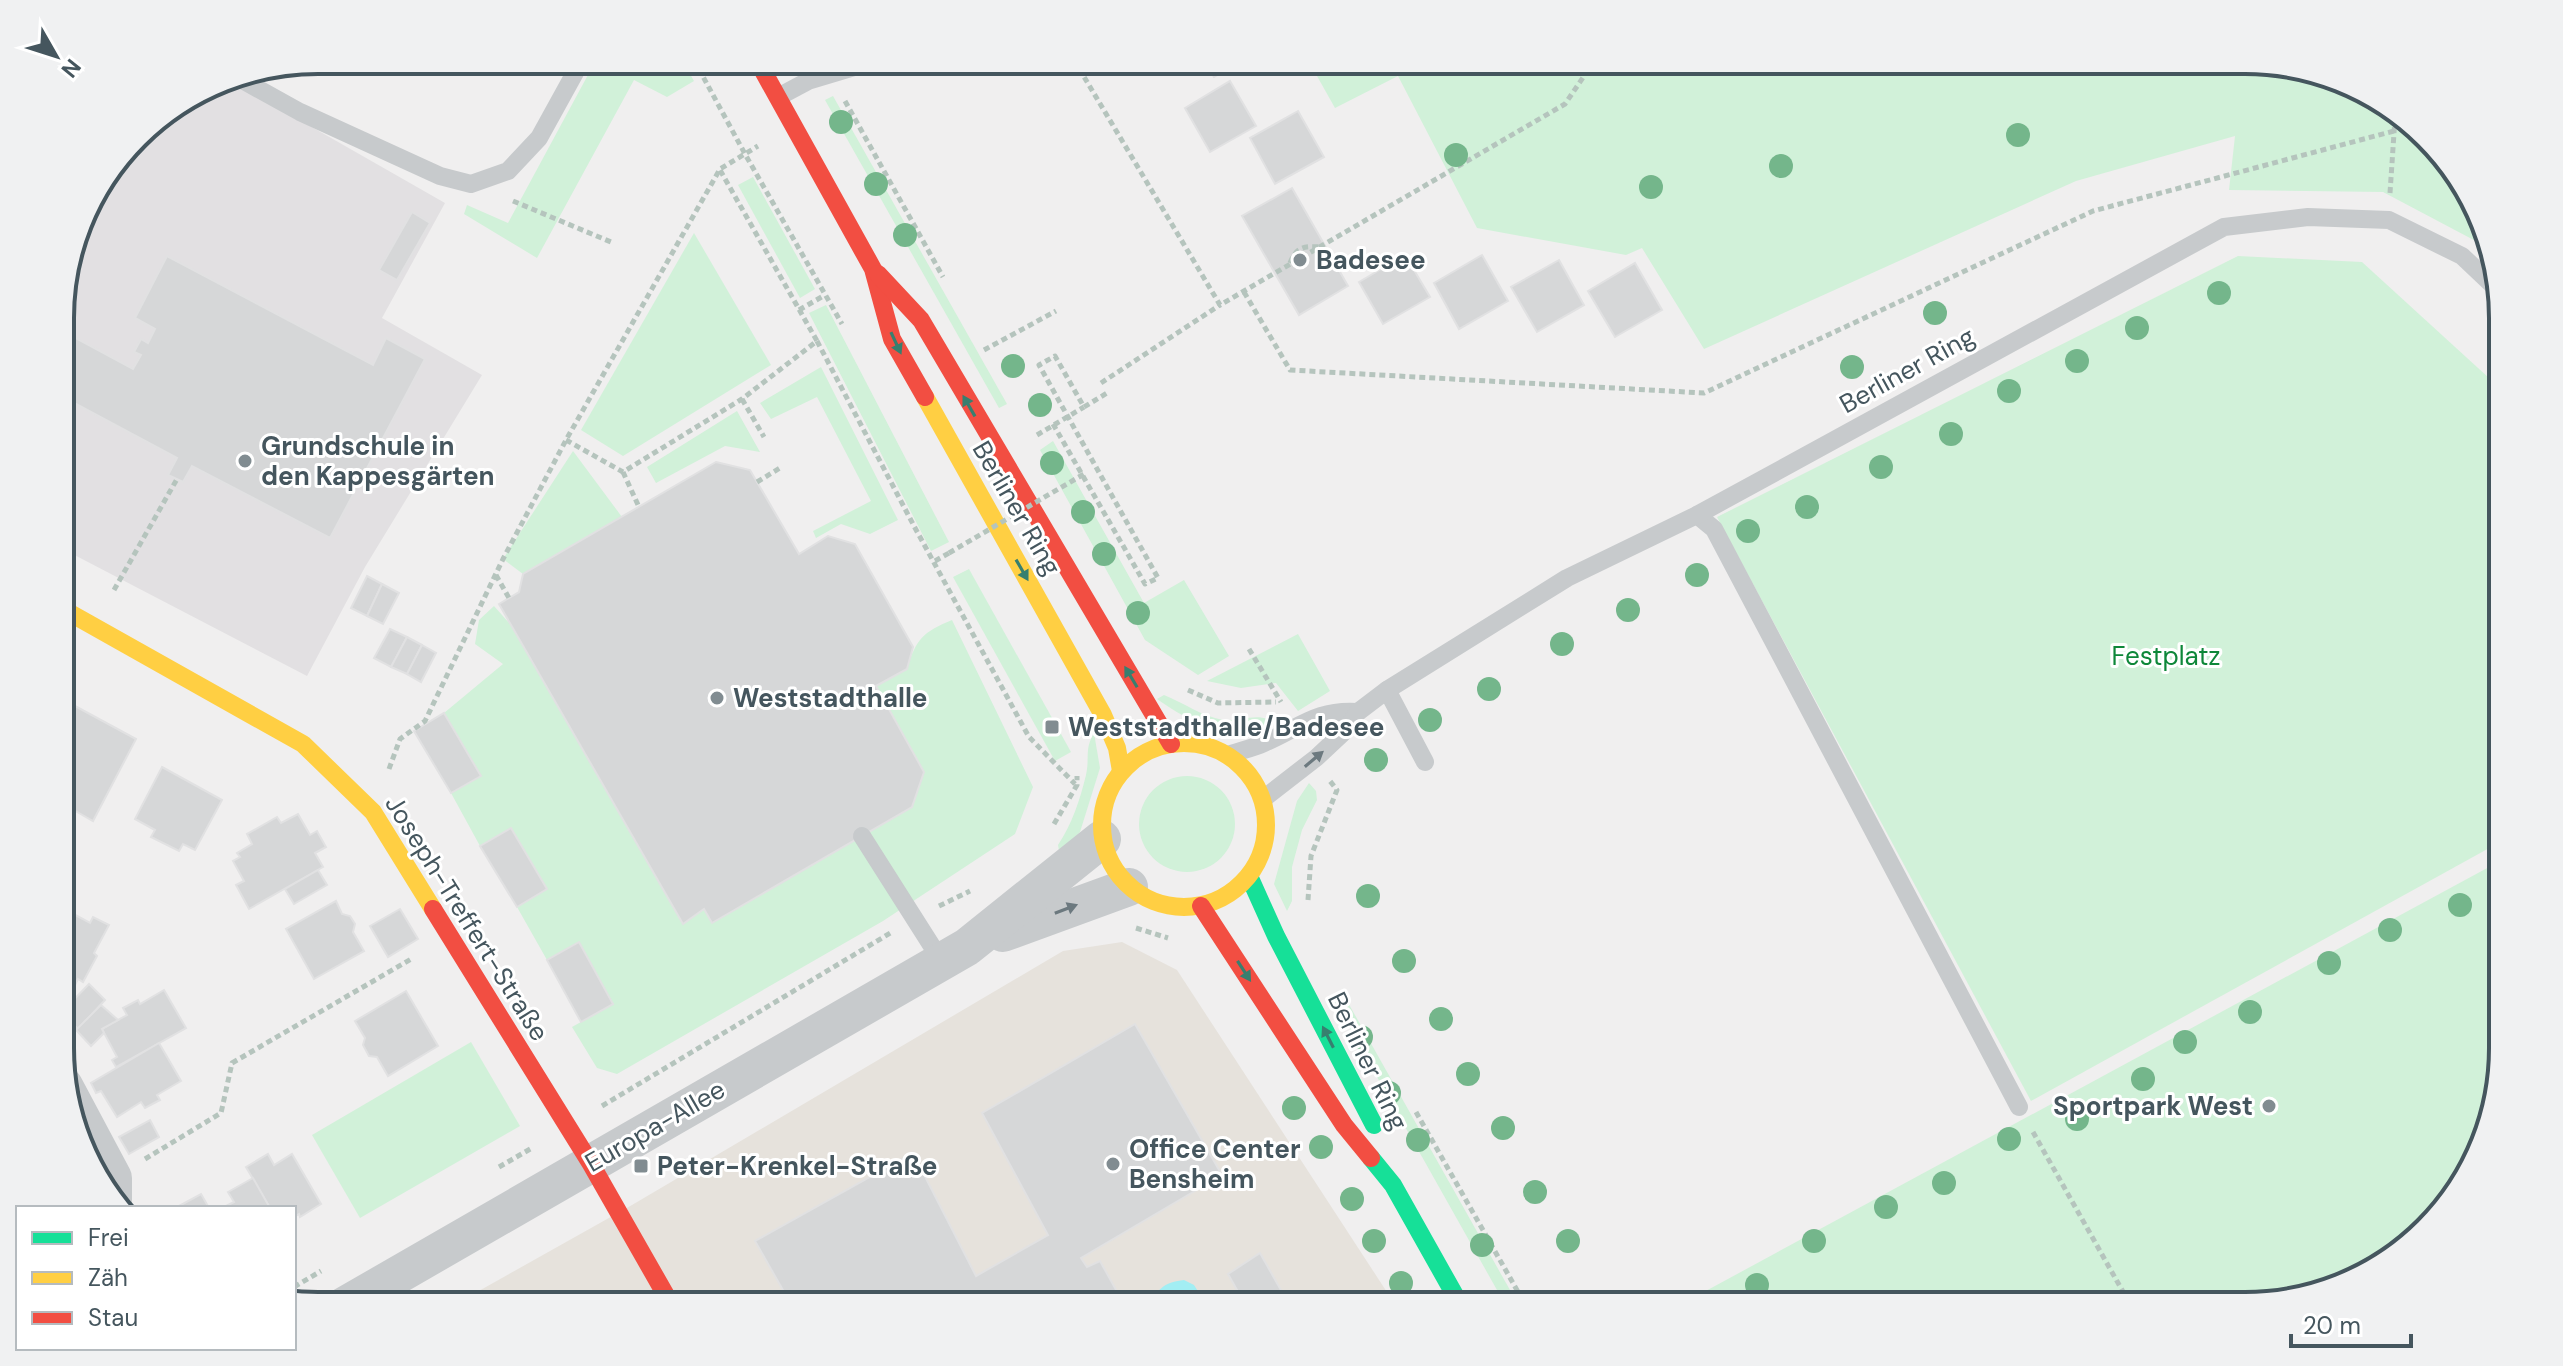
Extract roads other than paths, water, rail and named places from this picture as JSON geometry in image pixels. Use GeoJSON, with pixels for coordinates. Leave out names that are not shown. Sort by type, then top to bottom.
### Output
{"type":"FeatureCollection","features":[{"type":"Feature","properties":{"kind":"street","name":"Berliner Ring"},"geometry":{"type":"LineString","coordinates":[[765,74],[873,269],[892,339],[1103,715],[1117,748],[1121,771]]}},
{"type":"Feature","properties":{"kind":"street","name":"Berliner Ring"},"geometry":{"type":"LineString","coordinates":[[873,269],[921,320],[1171,744]]}},
{"type":"Feature","properties":{"kind":"street","name":"Joseph-Treffert-Straße"},"geometry":{"type":"LineString","coordinates":[[75,615],[303,744],[373,812],[591,1164]]}},
{"type":"Feature","properties":{"kind":"street"},"geometry":{"type":"LineString","coordinates":[[1199,743],[1228,755],[1249,774],[1263,799],[1265,840],[1249,876],[1227,895],[1201,906],[1163,905],[1129,887],[1111,865],[1102,839],[1104,803],[1121,771],[1142,753],[1171,744],[1199,743]]}},
{"type":"Feature","properties":{"kind":"street","name":"Europa-Allee"},"geometry":{"type":"LineString","coordinates":[[368,1292],[954,954],[1102,839]]}},
{"type":"Feature","properties":{"kind":"street","name":"Berliner Ring"},"geometry":{"type":"LineString","coordinates":[[1249,876],[1276,936],[1374,1125],[1393,1185]]}},
{"type":"Feature","properties":{"kind":"street","name":"Europa-Allee"},"geometry":{"type":"LineString","coordinates":[[954,954],[1129,887]]}},
{"type":"Feature","properties":{"kind":"street","name":"Berliner Ring"},"geometry":{"type":"LineString","coordinates":[[1201,906],[1344,1125],[1393,1185],[1453,1291]]}},
{"type":"Feature","properties":{"kind":"street"},"geometry":{"type":"LineString","coordinates":[[591,1164],[664,1292]]}},
{"type":"Feature","properties":{"kind":"lane"},"geometry":{"type":"LineString","coordinates":[[249,84],[300,112],[440,176],[471,184],[508,171],[539,138],[574,74]]}},
{"type":"Feature","properties":{"kind":"lane"},"geometry":{"type":"LineString","coordinates":[[778,97],[808,81],[830,74]]}},
{"type":"Feature","properties":{"kind":"lane","name":"Berliner Ring"},"geometry":{"type":"LineString","coordinates":[[1263,799],[1316,758],[1346,730],[1358,712],[1387,690],[1567,578],[1697,515],[2224,227],[2308,217],[2389,220],[2462,256],[2486,278]]}},
{"type":"Feature","properties":{"kind":"lane"},"geometry":{"type":"LineString","coordinates":[[1697,515],[1714,529],[2019,1107]]}},
{"type":"Feature","properties":{"kind":"lane"},"geometry":{"type":"LineString","coordinates":[[1387,690],[1425,762]]}},
{"type":"Feature","properties":{"kind":"lane"},"geometry":{"type":"LineString","coordinates":[[1228,755],[1264,743],[1296,725],[1336,710],[1358,712]]}},
{"type":"Feature","properties":{"kind":"lane"},"geometry":{"type":"LineString","coordinates":[[862,836],[914,919],[954,954]]}},
{"type":"Feature","properties":{"kind":"water"},"geometry":{"type":"Polygon","coordinates":[[[1184,1280],[1194,1285],[1198,1292],[1158,1292],[1172,1282],[1184,1280]]]}},
{"type":"Feature","properties":{"kind":"place","name":"Badesee"},"geometry":{"type":"Point","coordinates":[1300,260]}},
{"type":"Feature","properties":{"kind":"place","name":"Grundschule in den Kappesgärten"},"geometry":{"type":"Point","coordinates":[245,461]}},
{"type":"Feature","properties":{"kind":"place","name":"Weststadthalle"},"geometry":{"type":"Point","coordinates":[717,698]}},
{"type":"Feature","properties":{"kind":"place","name":"Weststadthalle/Badesee"},"geometry":{"type":"Point","coordinates":[1052,727]}},
{"type":"Feature","properties":{"kind":"place","name":"Sportpark West"},"geometry":{"type":"Point","coordinates":[2269,1106]}},
{"type":"Feature","properties":{"kind":"place","name":"Office Center Bensheim"},"geometry":{"type":"Point","coordinates":[1113,1164]}},
{"type":"Feature","properties":{"kind":"place","name":"Peter-Krenkel-Straße"},"geometry":{"type":"Point","coordinates":[641,1166]}},
{"type":"Feature","properties":{"kind":"park label","name":"Festplatz"},"geometry":{"type":"Point","coordinates":[2166,656]}}]}
